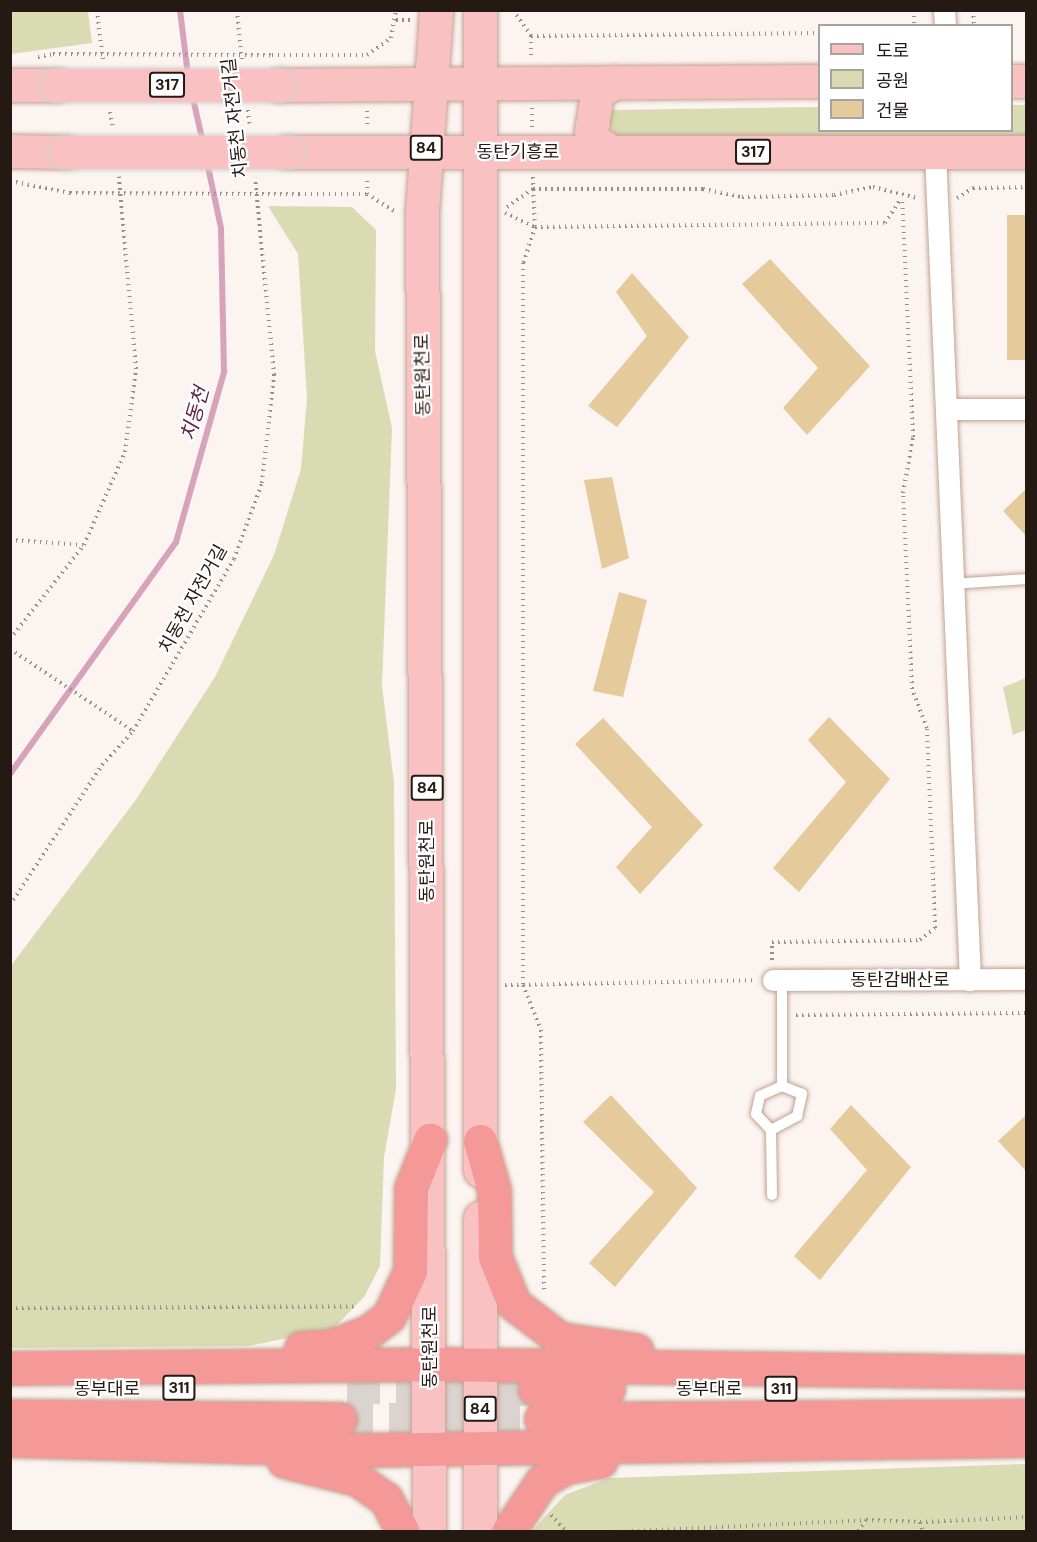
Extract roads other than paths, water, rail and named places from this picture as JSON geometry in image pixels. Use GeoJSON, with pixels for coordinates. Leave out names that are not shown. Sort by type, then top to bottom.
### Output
{"type":"FeatureCollection","features":[{"type":"Feature","properties":{"kind":"highway"},"geometry":{"type":"LineString","coordinates":[[256,1365],[284,1349],[332,1346],[368,1332],[389,1316],[410,1270],[411,1188],[430,1140]]}},
{"type":"Feature","properties":{"kind":"highway"},"geometry":{"type":"LineString","coordinates":[[480,1141],[494,1190],[495,1257],[514,1304],[560,1339],[710,1369]]}},
{"type":"Feature","properties":{"kind":"highway"},"geometry":{"type":"LineString","coordinates":[[10,1368],[480,1364],[1026,1372]]}},
{"type":"Feature","properties":{"kind":"highway","name":"동부대로"},"geometry":{"type":"LineString","coordinates":[[10,1389],[347,1387]]}},
{"type":"Feature","properties":{"kind":"highway","name":"동부대로"},"geometry":{"type":"LineString","coordinates":[[1026,1389],[538,1404],[1026,1416]]}},
{"type":"Feature","properties":{"kind":"highway","name":"동부대로"},"geometry":{"type":"LineString","coordinates":[[10,1416],[340,1419]]}},
{"type":"Feature","properties":{"kind":"highway"},"geometry":{"type":"LineString","coordinates":[[10,1440],[429,1450],[1026,1440]]}},
{"type":"Feature","properties":{"kind":"highway"},"geometry":{"type":"LineString","coordinates":[[262,1447],[284,1461],[357,1479],[386,1499],[403,1532]]}},
{"type":"Feature","properties":{"kind":"highway"},"geometry":{"type":"LineString","coordinates":[[508,1532],[532,1491],[566,1467],[705,1447]]}},
{"type":"Feature","properties":{"kind":"main road","name":"84"},"geometry":{"type":"LineString","coordinates":[[431,83],[436,10]]}},
{"type":"Feature","properties":{"kind":"main road","name":"84"},"geometry":{"type":"LineString","coordinates":[[480,10],[480,1532]]}},
{"type":"Feature","properties":{"kind":"main road","name":"317"},"geometry":{"type":"LineString","coordinates":[[10,85],[55,70],[275,70],[431,83],[818,81]]}},
{"type":"Feature","properties":{"kind":"main road"},"geometry":{"type":"LineString","coordinates":[[612,152],[597,143],[591,130],[597,93],[614,82]]}},
{"type":"Feature","properties":{"kind":"main road","name":"동탄원천로"},"geometry":{"type":"LineString","coordinates":[[429,1532],[430,1140],[422,212],[431,83]]}},
{"type":"Feature","properties":{"kind":"main road","name":"동탄기흥로"},"geometry":{"type":"LineString","coordinates":[[10,151],[1026,152]]}},
{"type":"Feature","properties":{"kind":"street"},"geometry":{"type":"LineString","coordinates":[[935,152],[970,980]]}},
{"type":"Feature","properties":{"kind":"street"},"geometry":{"type":"LineString","coordinates":[[945,409],[1026,409]]}},
{"type":"Feature","properties":{"kind":"street","name":"동탄감배산로"},"geometry":{"type":"LineString","coordinates":[[778,980],[1026,980]]}},
{"type":"Feature","properties":{"kind":"lane"},"geometry":{"type":"LineString","coordinates":[[953,584],[1026,579]]}},
{"type":"Feature","properties":{"kind":"lane"},"geometry":{"type":"LineString","coordinates":[[778,980],[782,1086]]}},
{"type":"Feature","properties":{"kind":"lane"},"geometry":{"type":"LineString","coordinates":[[771,1130],[797,1116],[802,1094],[782,1086],[760,1096],[756,1114],[771,1130],[772,1195]]}},
{"type":"Feature","properties":{"kind":"waterway","name":"치동천"},"geometry":{"type":"LineString","coordinates":[[180,10],[188,75]]}},
{"type":"Feature","properties":{"kind":"waterway","name":"치동천"},"geometry":{"type":"LineString","coordinates":[[192,94],[203,143]]}},
{"type":"Feature","properties":{"kind":"waterway","name":"치동천"},"geometry":{"type":"LineString","coordinates":[[10,774],[176,542],[224,372],[221,228],[207,162]]}},
{"type":"Feature","properties":{"kind":"tunnel"},"geometry":{"type":"LineString","coordinates":[[347,1387],[535,1389]]}},
{"type":"Feature","properties":{"kind":"tunnel"},"geometry":{"type":"LineString","coordinates":[[340,1419],[541,1419]]}}]}
